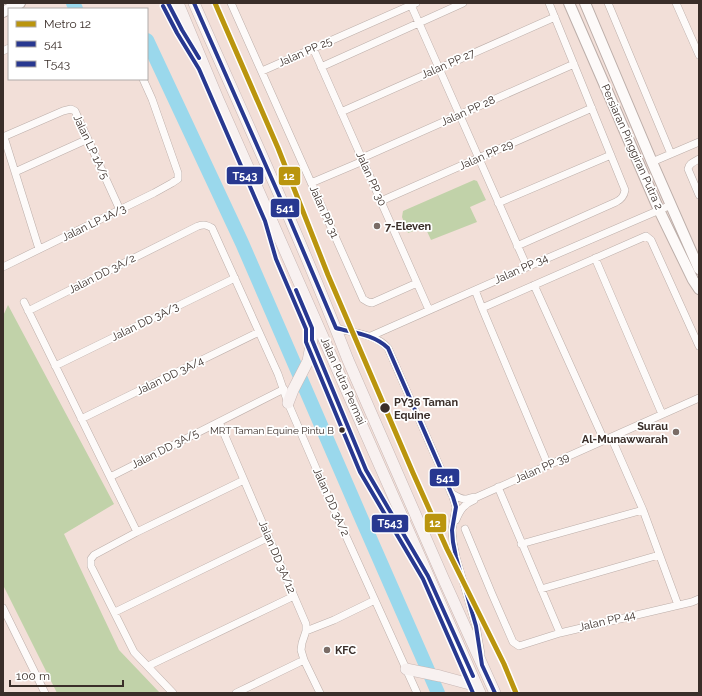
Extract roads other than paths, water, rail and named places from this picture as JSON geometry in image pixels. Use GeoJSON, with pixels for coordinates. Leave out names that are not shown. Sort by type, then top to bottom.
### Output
{"type":"FeatureCollection","features":[{"type":"Feature","properties":{"kind":"main road"},"geometry":{"type":"LineString","coordinates":[[168,3],[182,30],[204,66]]}},
{"type":"Feature","properties":{"kind":"main road","name":"Jalan Putra Permai"},"geometry":{"type":"LineString","coordinates":[[178,3],[218,99],[479,690]]}},
{"type":"Feature","properties":{"kind":"main road","name":"Jalan Putra Permai"},"geometry":{"type":"LineString","coordinates":[[194,3],[287,213],[348,360],[495,693]]}},
{"type":"Feature","properties":{"kind":"main road"},"geometry":{"type":"LineString","coordinates":[[271,219],[282,257],[312,328],[312,340],[308,361],[288,390],[288,403]]}},
{"type":"Feature","properties":{"kind":"main road"},"geometry":{"type":"LineString","coordinates":[[411,670],[440,676],[479,690]]}},
{"type":"Feature","properties":{"kind":"street"},"geometry":{"type":"LineString","coordinates":[[11,8],[20,3]]}},
{"type":"Feature","properties":{"kind":"street"},"geometry":{"type":"LineString","coordinates":[[231,3],[262,71]]}},
{"type":"Feature","properties":{"kind":"street"},"geometry":{"type":"LineString","coordinates":[[321,66],[463,3]]}},
{"type":"Feature","properties":{"kind":"street"},"geometry":{"type":"LineString","coordinates":[[517,246],[616,202],[621,199],[625,190],[549,3]]}},
{"type":"Feature","properties":{"kind":"street","name":"Persiaran Pinggiran Putra 2"},"geometry":{"type":"LineString","coordinates":[[569,3],[659,210],[693,280],[699,289]]}},
{"type":"Feature","properties":{"kind":"street","name":"Persiaran Pinggiran Putra 2"},"geometry":{"type":"LineString","coordinates":[[585,3],[699,269]]}},
{"type":"Feature","properties":{"kind":"street"},"geometry":{"type":"LineString","coordinates":[[608,3],[671,154]]}},
{"type":"Feature","properties":{"kind":"street"},"geometry":{"type":"LineString","coordinates":[[676,3],[699,55]]}},
{"type":"Feature","properties":{"kind":"street"},"geometry":{"type":"LineString","coordinates":[[413,4],[418,23],[527,267]]}},
{"type":"Feature","properties":{"kind":"street","name":"Jalan PP 25"},"geometry":{"type":"LineString","coordinates":[[262,71],[413,4]]}},
{"type":"Feature","properties":{"kind":"street","name":"Jalan PP 27"},"geometry":{"type":"LineString","coordinates":[[341,112],[555,17]]}},
{"type":"Feature","properties":{"kind":"street","name":"Jalan PP 30"},"geometry":{"type":"LineString","coordinates":[[313,48],[429,310]]}},
{"type":"Feature","properties":{"kind":"street","name":"Jalan PP 28"},"geometry":{"type":"LineString","coordinates":[[311,183],[459,114],[574,64]]}},
{"type":"Feature","properties":{"kind":"street","name":"Jalan PP 31"},"geometry":{"type":"LineString","coordinates":[[262,71],[363,299],[372,303],[417,283]]}},
{"type":"Feature","properties":{"kind":"street","name":"Jalan LP 1A/3"},"geometry":{"type":"LineString","coordinates":[[3,267],[120,210],[178,179],[178,173],[152,99],[143,80]]}},
{"type":"Feature","properties":{"kind":"street","name":"Jalan PP 29"},"geometry":{"type":"LineString","coordinates":[[381,201],[592,108]]}},
{"type":"Feature","properties":{"kind":"street","name":"Jalan LP 1A/5"},"geometry":{"type":"LineString","coordinates":[[4,137],[63,111],[71,109],[75,111],[120,210]]}},
{"type":"Feature","properties":{"kind":"street"},"geometry":{"type":"LineString","coordinates":[[4,137],[39,249]]}},
{"type":"Feature","properties":{"kind":"street"},"geometry":{"type":"LineString","coordinates":[[16,172],[88,139]]}},
{"type":"Feature","properties":{"kind":"street"},"geometry":{"type":"LineString","coordinates":[[652,162],[699,142]]}},
{"type":"Feature","properties":{"kind":"street"},"geometry":{"type":"LineString","coordinates":[[498,203],[611,155]]}},
{"type":"Feature","properties":{"kind":"street"},"geometry":{"type":"LineString","coordinates":[[699,160],[691,163],[688,169],[699,195]]}},
{"type":"Feature","properties":{"kind":"street","name":"Jalan PP 34"},"geometry":{"type":"LineString","coordinates":[[371,336],[671,204]]}},
{"type":"Feature","properties":{"kind":"street","name":"Jalan DD 3A/2"},"geometry":{"type":"LineString","coordinates":[[28,311],[202,225],[208,225],[212,228],[234,278]]}},
{"type":"Feature","properties":{"kind":"street"},"geometry":{"type":"LineString","coordinates":[[482,308],[646,236],[651,240],[699,346]]}},
{"type":"Feature","properties":{"kind":"street"},"geometry":{"type":"LineString","coordinates":[[595,258],[662,414]]}},
{"type":"Feature","properties":{"kind":"street"},"geometry":{"type":"LineString","coordinates":[[234,278],[278,374],[288,390]]}},
{"type":"Feature","properties":{"kind":"street","name":"Jalan DD 3A/3"},"geometry":{"type":"LineString","coordinates":[[56,366],[234,278]]}},
{"type":"Feature","properties":{"kind":"street"},"geometry":{"type":"LineString","coordinates":[[534,285],[643,510],[678,604]]}},
{"type":"Feature","properties":{"kind":"street"},"geometry":{"type":"LineString","coordinates":[[475,290],[548,465]]}},
{"type":"Feature","properties":{"kind":"street"},"geometry":{"type":"LineString","coordinates":[[24,302],[137,532]]}},
{"type":"Feature","properties":{"kind":"street"},"geometry":{"type":"LineString","coordinates":[[336,328],[371,336],[384,343],[388,348],[451,493],[456,507],[452,530],[453,542],[476,626],[482,665]]}},
{"type":"Feature","properties":{"kind":"street","name":"Jalan DD 3A/4"},"geometry":{"type":"LineString","coordinates":[[81,419],[259,332]]}},
{"type":"Feature","properties":{"kind":"street","name":"Jalan DD 3A/5"},"geometry":{"type":"LineString","coordinates":[[110,477],[219,422],[288,390]]}},
{"type":"Feature","properties":{"kind":"street","name":"Jalan PP 39"},"geometry":{"type":"LineString","coordinates":[[451,493],[464,499],[477,497],[699,398]]}},
{"type":"Feature","properties":{"kind":"street","name":"Jalan DD 3A/2"},"geometry":{"type":"LineString","coordinates":[[288,403],[375,600],[411,670],[417,693]]}},
{"type":"Feature","properties":{"kind":"street","name":"Jalan DD 3A/12"},"geometry":{"type":"LineString","coordinates":[[219,422],[306,624],[306,631],[301,650],[304,660],[320,693]]}},
{"type":"Feature","properties":{"kind":"street"},"geometry":{"type":"LineString","coordinates":[[173,693],[134,652],[91,566],[91,559],[94,555],[137,532],[244,480]]}},
{"type":"Feature","properties":{"kind":"street"},"geometry":{"type":"LineString","coordinates":[[498,487],[560,633]]}},
{"type":"Feature","properties":{"kind":"street"},"geometry":{"type":"LineString","coordinates":[[452,530],[457,516],[466,503],[475,500],[477,497]]}},
{"type":"Feature","properties":{"kind":"street"},"geometry":{"type":"LineString","coordinates":[[522,544],[643,510]]}},
{"type":"Feature","properties":{"kind":"street","name":"Jalan PP 44"},"geometry":{"type":"LineString","coordinates":[[465,529],[513,642],[517,645],[521,646],[560,633],[699,599]]}},
{"type":"Feature","properties":{"kind":"street"},"geometry":{"type":"LineString","coordinates":[[115,612],[269,537]]}},
{"type":"Feature","properties":{"kind":"street"},"geometry":{"type":"LineString","coordinates":[[541,589],[659,555]]}},
{"type":"Feature","properties":{"kind":"street"},"geometry":{"type":"LineString","coordinates":[[148,666],[294,596]]}},
{"type":"Feature","properties":{"kind":"street"},"geometry":{"type":"LineString","coordinates":[[306,631],[334,620],[375,600]]}},
{"type":"Feature","properties":{"kind":"street"},"geometry":{"type":"LineString","coordinates":[[3,608],[45,693]]}},
{"type":"Feature","properties":{"kind":"street"},"geometry":{"type":"LineString","coordinates":[[236,693],[304,660]]}},
{"type":"Feature","properties":{"kind":"waterway"},"geometry":{"type":"LineString","coordinates":[[73,3],[76,8]]}},
{"type":"Feature","properties":{"kind":"waterway"},"geometry":{"type":"LineString","coordinates":[[148,42],[242,243],[438,693]]}},
{"type":"Feature","properties":{"kind":"metro line","name":"12"},"geometry":{"type":"LineString","coordinates":[[215,3],[278,148],[328,275],[413,473],[447,549],[504,664],[516,693]]}},
{"type":"Feature","properties":{"kind":"place","name":"7-Eleven"},"geometry":{"type":"Point","coordinates":[377,226]}},
{"type":"Feature","properties":{"kind":"place","name":"PY36 Taman Equine"},"geometry":{"type":"Point","coordinates":[385,408]}},
{"type":"Feature","properties":{"kind":"place","name":"MRT Taman Equine Pintu B"},"geometry":{"type":"Point","coordinates":[342,430]}},
{"type":"Feature","properties":{"kind":"place","name":"Surau Al-Munawwarah"},"geometry":{"type":"Point","coordinates":[676,432]}},
{"type":"Feature","properties":{"kind":"place","name":"KFC"},"geometry":{"type":"Point","coordinates":[327,650]}}]}
